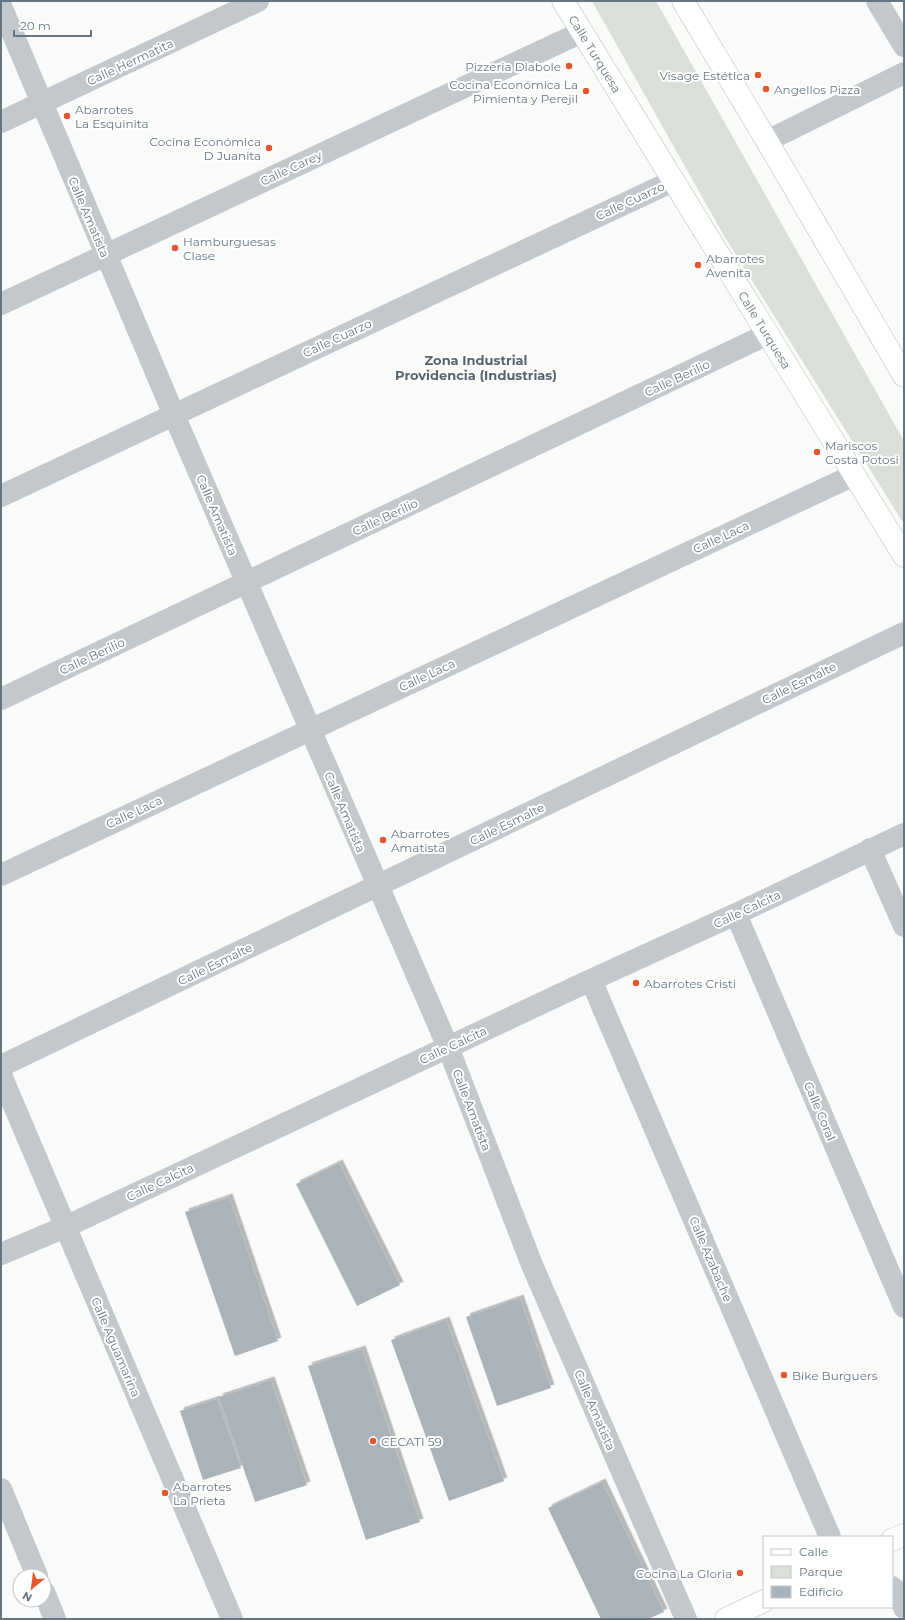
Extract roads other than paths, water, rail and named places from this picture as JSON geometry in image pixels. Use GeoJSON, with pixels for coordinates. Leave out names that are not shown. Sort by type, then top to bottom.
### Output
{"type":"FeatureCollection","features":[{"type":"Feature","properties":{"kind":"main road","name":"Calle Turquesa"},"geometry":{"type":"LineString","coordinates":[[563,1],[904,556]]}},
{"type":"Feature","properties":{"kind":"main road"},"geometry":{"type":"LineString","coordinates":[[683,1],[768,141],[904,376]]}},
{"type":"Feature","properties":{"kind":"main road"},"geometry":{"type":"LineString","coordinates":[[893,1540],[904,1535]]}},
{"type":"Feature","properties":{"kind":"main road"},"geometry":{"type":"LineString","coordinates":[[726,1619],[763,1601]]}},
{"type":"Feature","properties":{"kind":"street","name":"Calle Hermatita"},"geometry":{"type":"LineString","coordinates":[[1,122],[258,1]]}},
{"type":"Feature","properties":{"kind":"street"},"geometry":{"type":"LineString","coordinates":[[877,1],[904,46]]}},
{"type":"Feature","properties":{"kind":"street","name":"Calle Amatista"},"geometry":{"type":"LineString","coordinates":[[1,6],[41,104],[246,583],[448,1047],[532,1265],[686,1619]]}},
{"type":"Feature","properties":{"kind":"street","name":"Calle Carey"},"geometry":{"type":"LineString","coordinates":[[1,304],[582,32]]}},
{"type":"Feature","properties":{"kind":"street"},"geometry":{"type":"LineString","coordinates":[[768,141],[904,73]]}},
{"type":"Feature","properties":{"kind":"street","name":"Calle Cuarzo"},"geometry":{"type":"LineString","coordinates":[[1,496],[673,180]]}},
{"type":"Feature","properties":{"kind":"street","name":"Calle Berilio"},"geometry":{"type":"LineString","coordinates":[[1,699],[768,334]]}},
{"type":"Feature","properties":{"kind":"street","name":"Calle Laca"},"geometry":{"type":"LineString","coordinates":[[1,875],[854,475]]}},
{"type":"Feature","properties":{"kind":"street","name":"Calle Esmalte"},"geometry":{"type":"LineString","coordinates":[[1,1066],[904,633]]}},
{"type":"Feature","properties":{"kind":"street","name":"Calle Calcita"},"geometry":{"type":"LineString","coordinates":[[1,1254],[65,1227],[904,834]]}},
{"type":"Feature","properties":{"kind":"street"},"geometry":{"type":"LineString","coordinates":[[870,849],[904,926]]}},
{"type":"Feature","properties":{"kind":"street","name":"Calle Coral"},"geometry":{"type":"LineString","coordinates":[[736,914],[904,1308]]}},
{"type":"Feature","properties":{"kind":"street","name":"Calle Azabache"},"geometry":{"type":"LineString","coordinates":[[591,980],[830,1536]]}},
{"type":"Feature","properties":{"kind":"street","name":"Calle Aguamarina"},"geometry":{"type":"LineString","coordinates":[[1,1075],[232,1619]]}},
{"type":"Feature","properties":{"kind":"street"},"geometry":{"type":"LineString","coordinates":[[1,1488],[34,1568]]}},
{"type":"Feature","properties":{"kind":"street"},"geometry":{"type":"LineString","coordinates":[[893,1588],[897,1591],[904,1608]]}},
{"type":"Feature","properties":{"kind":"street"},"geometry":{"type":"LineString","coordinates":[[51,1608],[55,1619]]}},
{"type":"Feature","properties":{"kind":"place","name":"Pizzeria Diabole"},"geometry":{"type":"Point","coordinates":[569,66]}},
{"type":"Feature","properties":{"kind":"place","name":"Visage Estética"},"geometry":{"type":"Point","coordinates":[758,75]}},
{"type":"Feature","properties":{"kind":"place","name":"Angellos Pizza"},"geometry":{"type":"Point","coordinates":[766,89]}},
{"type":"Feature","properties":{"kind":"place","name":"Cocina Económica La Pimienta y Perejil"},"geometry":{"type":"Point","coordinates":[586,91]}},
{"type":"Feature","properties":{"kind":"place","name":"Abarrotes La Esquinita"},"geometry":{"type":"Point","coordinates":[67,116]}},
{"type":"Feature","properties":{"kind":"place","name":"Cocina Económica D Juanita"},"geometry":{"type":"Point","coordinates":[269,148]}},
{"type":"Feature","properties":{"kind":"place","name":"Hamburguesas Clase"},"geometry":{"type":"Point","coordinates":[175,248]}},
{"type":"Feature","properties":{"kind":"place","name":"Abarrotes Avenita"},"geometry":{"type":"Point","coordinates":[698,265]}},
{"type":"Feature","properties":{"kind":"place","name":"Mariscos Costa Potosi"},"geometry":{"type":"Point","coordinates":[817,452]}},
{"type":"Feature","properties":{"kind":"place","name":"Abarrotes Amatista"},"geometry":{"type":"Point","coordinates":[383,840]}},
{"type":"Feature","properties":{"kind":"place","name":"Abarrotes Cristi"},"geometry":{"type":"Point","coordinates":[636,983]}},
{"type":"Feature","properties":{"kind":"place","name":"Bike Burguers"},"geometry":{"type":"Point","coordinates":[784,1375]}},
{"type":"Feature","properties":{"kind":"place","name":"CECATI 59"},"geometry":{"type":"Point","coordinates":[373,1441]}},
{"type":"Feature","properties":{"kind":"place","name":"Abarrotes La Prieta"},"geometry":{"type":"Point","coordinates":[165,1493]}},
{"type":"Feature","properties":{"kind":"place","name":"Cocina La Gloria"},"geometry":{"type":"Point","coordinates":[740,1573]}},
{"type":"Feature","properties":{"kind":"district","name":"Zona Industrial Providencia (Industrias)"},"geometry":{"type":"Point","coordinates":[476,368]}}]}
